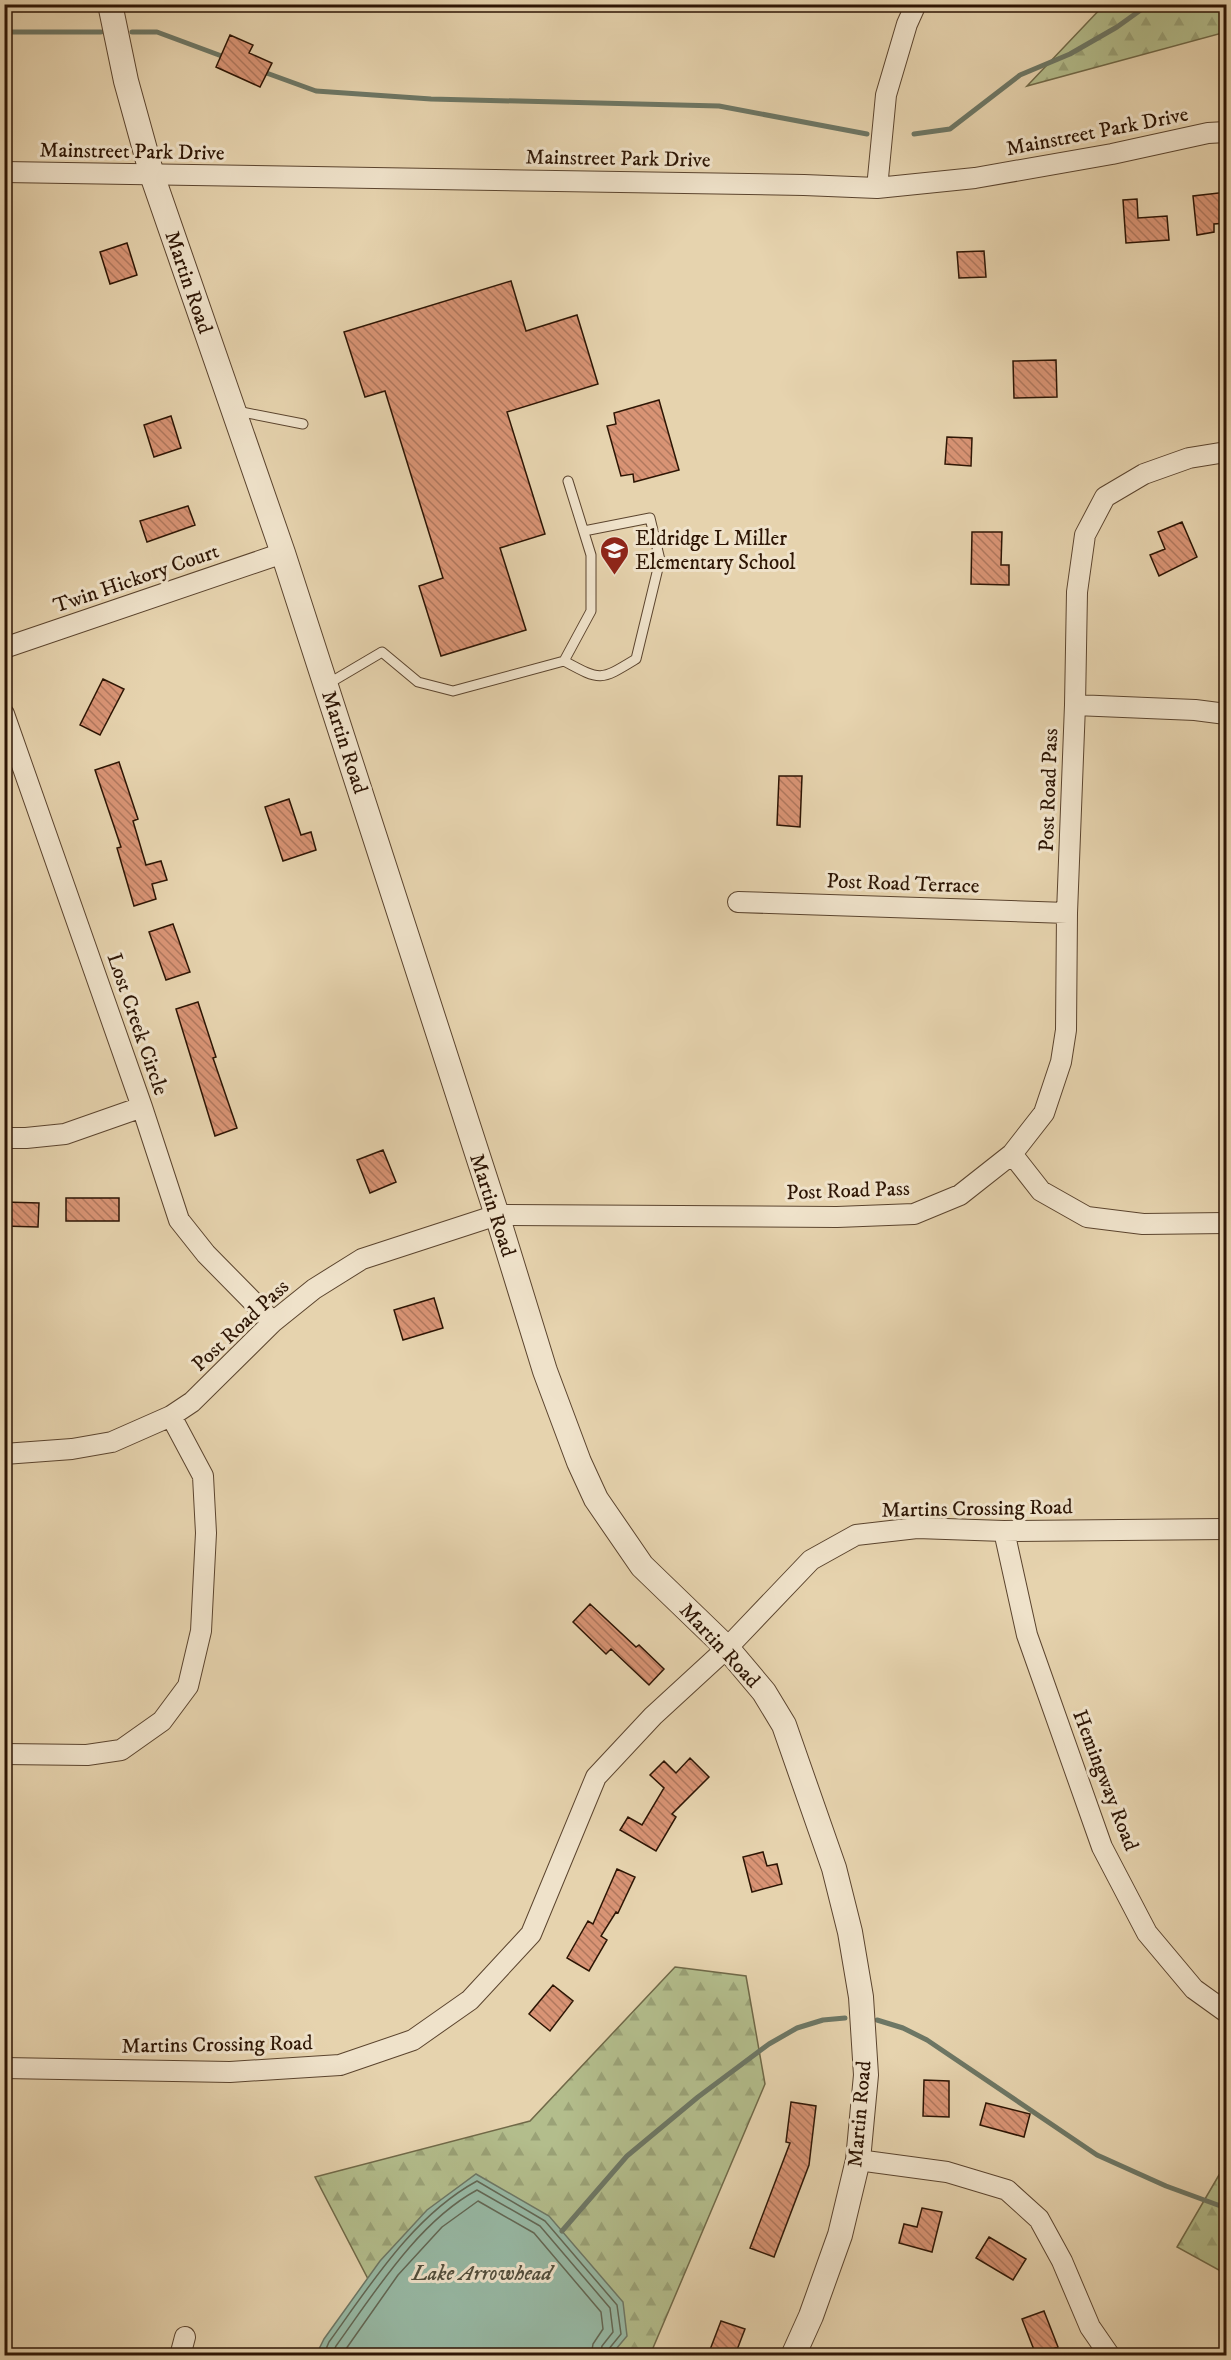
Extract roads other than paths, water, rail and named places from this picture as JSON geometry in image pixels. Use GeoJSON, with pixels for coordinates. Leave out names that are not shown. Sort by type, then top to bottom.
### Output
{"type":"FeatureCollection","features":[{"type":"Feature","properties":{"kind":"street","name":"Martin Road"},"geometry":{"type":"LineString","coordinates":[[111,4],[126,81],[152,175],[284,553],[545,1371],[579,1462],[596,1499],[642,1566],[727,1648],[764,1692],[784,1725],[836,1879],[850,1932],[861,1997],[866,2074],[858,2160],[840,2235],[811,2316],[793,2355]]}},
{"type":"Feature","properties":{"kind":"street"},"geometry":{"type":"LineString","coordinates":[[877,188],[886,95],[907,24],[916,4]]}},
{"type":"Feature","properties":{"kind":"street","name":"Mainstreet Park Drive"},"geometry":{"type":"LineString","coordinates":[[4,172],[804,184],[877,188],[975,178],[1227,132]]}},
{"type":"Feature","properties":{"kind":"street","name":"Post Road Pass"},"geometry":{"type":"LineString","coordinates":[[4,1454],[72,1449],[112,1442],[171,1416],[192,1402],[273,1322],[314,1289],[362,1259],[497,1215],[837,1217],[914,1214],[960,1196],[1012,1154],[1044,1113],[1061,1062],[1066,1030],[1066,913],[1075,705],[1077,592],[1085,535],[1105,497],[1144,474],[1189,458],[1227,452]]}},
{"type":"Feature","properties":{"kind":"street","name":"Twin Hickory Court"},"geometry":{"type":"LineString","coordinates":[[4,648],[284,553]]}},
{"type":"Feature","properties":{"kind":"street"},"geometry":{"type":"LineString","coordinates":[[1075,705],[1195,710],[1227,714]]}},
{"type":"Feature","properties":{"kind":"street","name":"Lost Creek Circle"},"geometry":{"type":"LineString","coordinates":[[4,714],[142,1107],[179,1220],[206,1254],[273,1322]]}},
{"type":"Feature","properties":{"kind":"street","name":"Post Road Terrace"},"geometry":{"type":"LineString","coordinates":[[738,902],[1066,913]]}},
{"type":"Feature","properties":{"kind":"street"},"geometry":{"type":"LineString","coordinates":[[4,1138],[65,1134],[142,1107]]}},
{"type":"Feature","properties":{"kind":"street"},"geometry":{"type":"LineString","coordinates":[[1012,1154],[1041,1191],[1087,1217],[1143,1224],[1227,1223]]}},
{"type":"Feature","properties":{"kind":"street"},"geometry":{"type":"LineString","coordinates":[[4,1754],[87,1755],[121,1750],[162,1721],[188,1686],[201,1631],[206,1533],[203,1476],[171,1416]]}},
{"type":"Feature","properties":{"kind":"street","name":"Martins Crossing Road"},"geometry":{"type":"LineString","coordinates":[[4,2068],[230,2072],[340,2065],[413,2040],[470,2000],[531,1934],[596,1777],[653,1716],[727,1648],[811,1560],[856,1535],[917,1528],[1004,1531],[1227,1529]]}},
{"type":"Feature","properties":{"kind":"street","name":"Hemingway Road"},"geometry":{"type":"LineString","coordinates":[[1004,1531],[1027,1635],[1102,1847],[1147,1933],[1194,1989],[1227,2012]]}},
{"type":"Feature","properties":{"kind":"street"},"geometry":{"type":"LineString","coordinates":[[858,2160],[947,2172],[1007,2190],[1039,2219],[1062,2261],[1090,2327],[1110,2355]]}},
{"type":"Feature","properties":{"kind":"lane"},"geometry":{"type":"LineString","coordinates":[[234,410],[303,424]]}},
{"type":"Feature","properties":{"kind":"lane"},"geometry":{"type":"LineString","coordinates":[[564,661],[591,610],[591,555],[568,481]]}},
{"type":"Feature","properties":{"kind":"lane"},"geometry":{"type":"LineString","coordinates":[[326,685],[382,652],[418,682],[453,691],[564,661],[589,674],[607,676],[636,659],[660,560],[650,518],[584,531]]}},
{"type":"Feature","properties":{"kind":"water","name":"Lake Arrowhead"},"geometry":{"type":"Polygon","coordinates":[[[476,2174],[549,2216],[623,2302],[627,2336],[611,2355],[316,2355],[324,2339],[380,2261],[427,2210],[476,2174]]]}},
{"type":"Feature","properties":{"kind":"waterway"},"geometry":{"type":"LineString","coordinates":[[914,134],[950,129],[1020,75],[1070,54],[1117,27],[1149,4]]}},
{"type":"Feature","properties":{"kind":"waterway"},"geometry":{"type":"LineString","coordinates":[[4,32],[101,32]]}},
{"type":"Feature","properties":{"kind":"waterway"},"geometry":{"type":"LineString","coordinates":[[132,32],[157,32],[227,58]]}},
{"type":"Feature","properties":{"kind":"waterway"},"geometry":{"type":"LineString","coordinates":[[261,71],[316,91],[431,99],[719,106],[867,134]]}},
{"type":"Feature","properties":{"kind":"waterway"},"geometry":{"type":"LineString","coordinates":[[562,2231],[627,2156],[698,2097],[769,2044],[797,2028],[823,2020],[845,2018]]}},
{"type":"Feature","properties":{"kind":"waterway"},"geometry":{"type":"LineString","coordinates":[[877,2020],[903,2028],[927,2040],[1097,2155],[1166,2186],[1226,2208]]}},
{"type":"Feature","properties":{"kind":"place","name":"Eldridge L Miller Elementary School"},"geometry":{"type":"Point","coordinates":[614,576]}}]}
